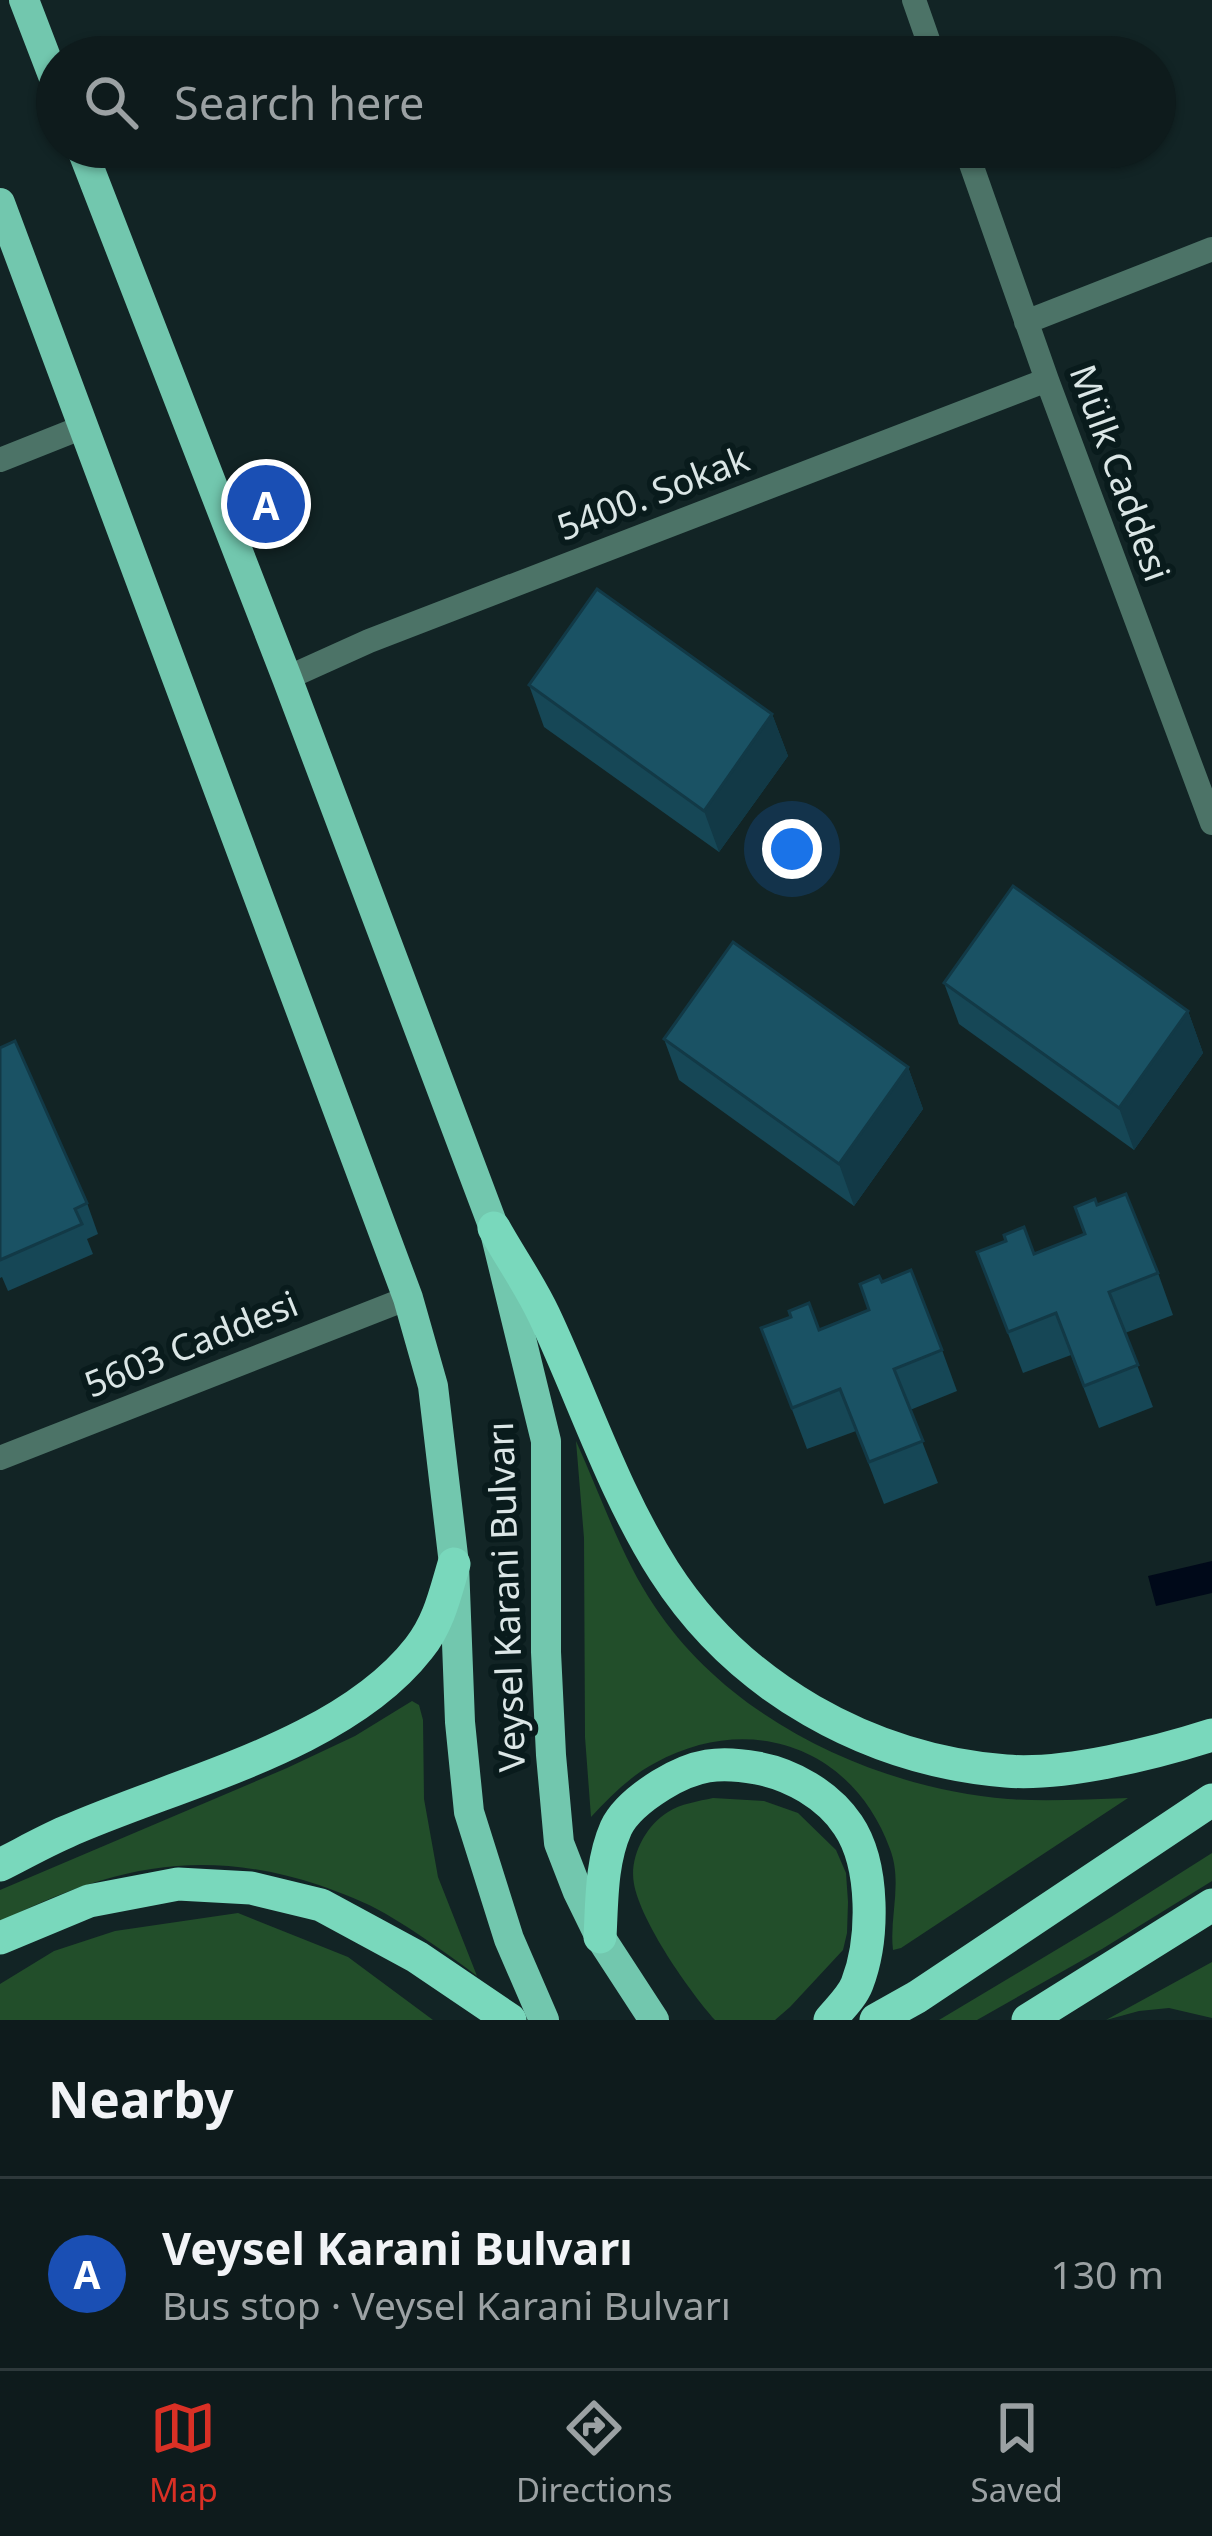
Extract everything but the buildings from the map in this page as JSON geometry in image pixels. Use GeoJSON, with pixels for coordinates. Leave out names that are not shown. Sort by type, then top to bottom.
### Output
{"type":"FeatureCollection","features":[{"type":"Feature","properties":{"kind":"highway"},"geometry":{"type":"LineString","coordinates":[[494,1228],[542,1310],[608,1464],[664,1571],[700,1620],[752,1671],[828,1722],[874,1741],[935,1761],[1010,1772],[1066,1768],[1212,1735]]}},
{"type":"Feature","properties":{"kind":"highway"},"geometry":{"type":"LineString","coordinates":[[0,1865],[67,1832],[301,1738],[380,1689],[438,1621],[454,1564]]}},
{"type":"Feature","properties":{"kind":"highway"},"geometry":{"type":"LineString","coordinates":[[600,1936],[603,1876],[616,1826],[645,1795],[702,1765],[776,1771],[810,1788],[848,1825],[867,1873],[871,1936],[856,1988],[830,2020]]}},
{"type":"Feature","properties":{"kind":"highway"},"geometry":{"type":"LineString","coordinates":[[876,2020],[1212,1800]]}},
{"type":"Feature","properties":{"kind":"highway"},"geometry":{"type":"LineString","coordinates":[[0,1938],[89,1901],[178,1884],[251,1888],[321,1905],[417,1958],[510,2020]]}},
{"type":"Feature","properties":{"kind":"highway"},"geometry":{"type":"LineString","coordinates":[[1028,2020],[1212,1905]]}},
{"type":"Feature","properties":{"kind":"main road"},"geometry":{"type":"LineString","coordinates":[[24,0],[38,36]]}},
{"type":"Feature","properties":{"kind":"main road","name":"Veysel Karani Bulvarı"},"geometry":{"type":"LineString","coordinates":[[89,168],[494,1228],[546,1441],[546,1652],[559,1843],[600,1936],[654,2020]]}},
{"type":"Feature","properties":{"kind":"main road","name":"Veysel Karani Bulvarı"},"geometry":{"type":"LineString","coordinates":[[0,203],[409,1298],[433,1387],[454,1564],[469,1812],[509,1939],[544,2020]]}},
{"type":"Feature","properties":{"kind":"street"},"geometry":{"type":"LineString","coordinates":[[914,0],[927,36]]}},
{"type":"Feature","properties":{"kind":"street","name":"Mülk Caddesi"},"geometry":{"type":"LineString","coordinates":[[972,168],[1212,823]]}},
{"type":"Feature","properties":{"kind":"street"},"geometry":{"type":"LineString","coordinates":[[1026,322],[1212,249]]}},
{"type":"Feature","properties":{"kind":"street","name":"5400. Sokak"},"geometry":{"type":"LineString","coordinates":[[287,678],[369,641],[1047,380]]}},
{"type":"Feature","properties":{"kind":"street"},"geometry":{"type":"LineString","coordinates":[[0,460],[83,427]]}},
{"type":"Feature","properties":{"kind":"street","name":"5603 Caddesi"},"geometry":{"type":"LineString","coordinates":[[0,1458],[409,1298]]}},
{"type":"Feature","properties":{"kind":"green space"},"geometry":{"type":"Polygon","coordinates":[[[576,1441],[622,1547],[655,1607],[686,1647],[765,1715],[858,1763],[958,1792],[1023,1800],[1128,1798],[893,1950],[894,1862],[873,1814],[851,1785],[824,1763],[794,1748],[761,1740],[727,1740],[691,1748],[637,1774],[591,1817],[585,1737],[584,1538],[576,1441]]]}},
{"type":"Feature","properties":{"kind":"green space"},"geometry":{"type":"Polygon","coordinates":[[[412,1701],[419,1705],[423,1720],[424,1799],[438,1877],[477,1976],[362,1902],[276,1873],[234,1867],[156,1868],[117,1876],[0,1922],[0,1890],[287,1768],[355,1736],[412,1701]]]}},
{"type":"Feature","properties":{"kind":"green space"},"geometry":{"type":"Polygon","coordinates":[[[713,1798],[764,1801],[798,1813],[836,1850],[846,1873],[843,1950],[775,2020],[715,2020],[680,1974],[638,1900],[633,1874],[636,1853],[652,1826],[673,1809],[713,1798]]]}},
{"type":"Feature","properties":{"kind":"green space"},"geometry":{"type":"Polygon","coordinates":[[[1212,1853],[1212,1881],[1102,1949],[977,2020],[939,2020],[1111,1917],[1212,1853]]]}},
{"type":"Feature","properties":{"kind":"green space"},"geometry":{"type":"Polygon","coordinates":[[[238,1913],[348,1957],[433,2020],[0,2020],[0,1984],[54,1951],[115,1931],[238,1913]]]}},
{"type":"Feature","properties":{"kind":"green space"},"geometry":{"type":"Polygon","coordinates":[[[1212,1962],[1212,2018],[1169,2008],[1106,2020],[1212,1962]]]}},
{"type":"Feature","properties":{"kind":"water"},"geometry":{"type":"Polygon","coordinates":[[[1212,1561],[1212,1593],[1156,1606],[1148,1576],[1212,1561]]]}},
{"type":"Feature","properties":{"kind":"place","name":"Veysel Karani Bulvarı"},"geometry":{"type":"Point","coordinates":[266,504]}}]}
